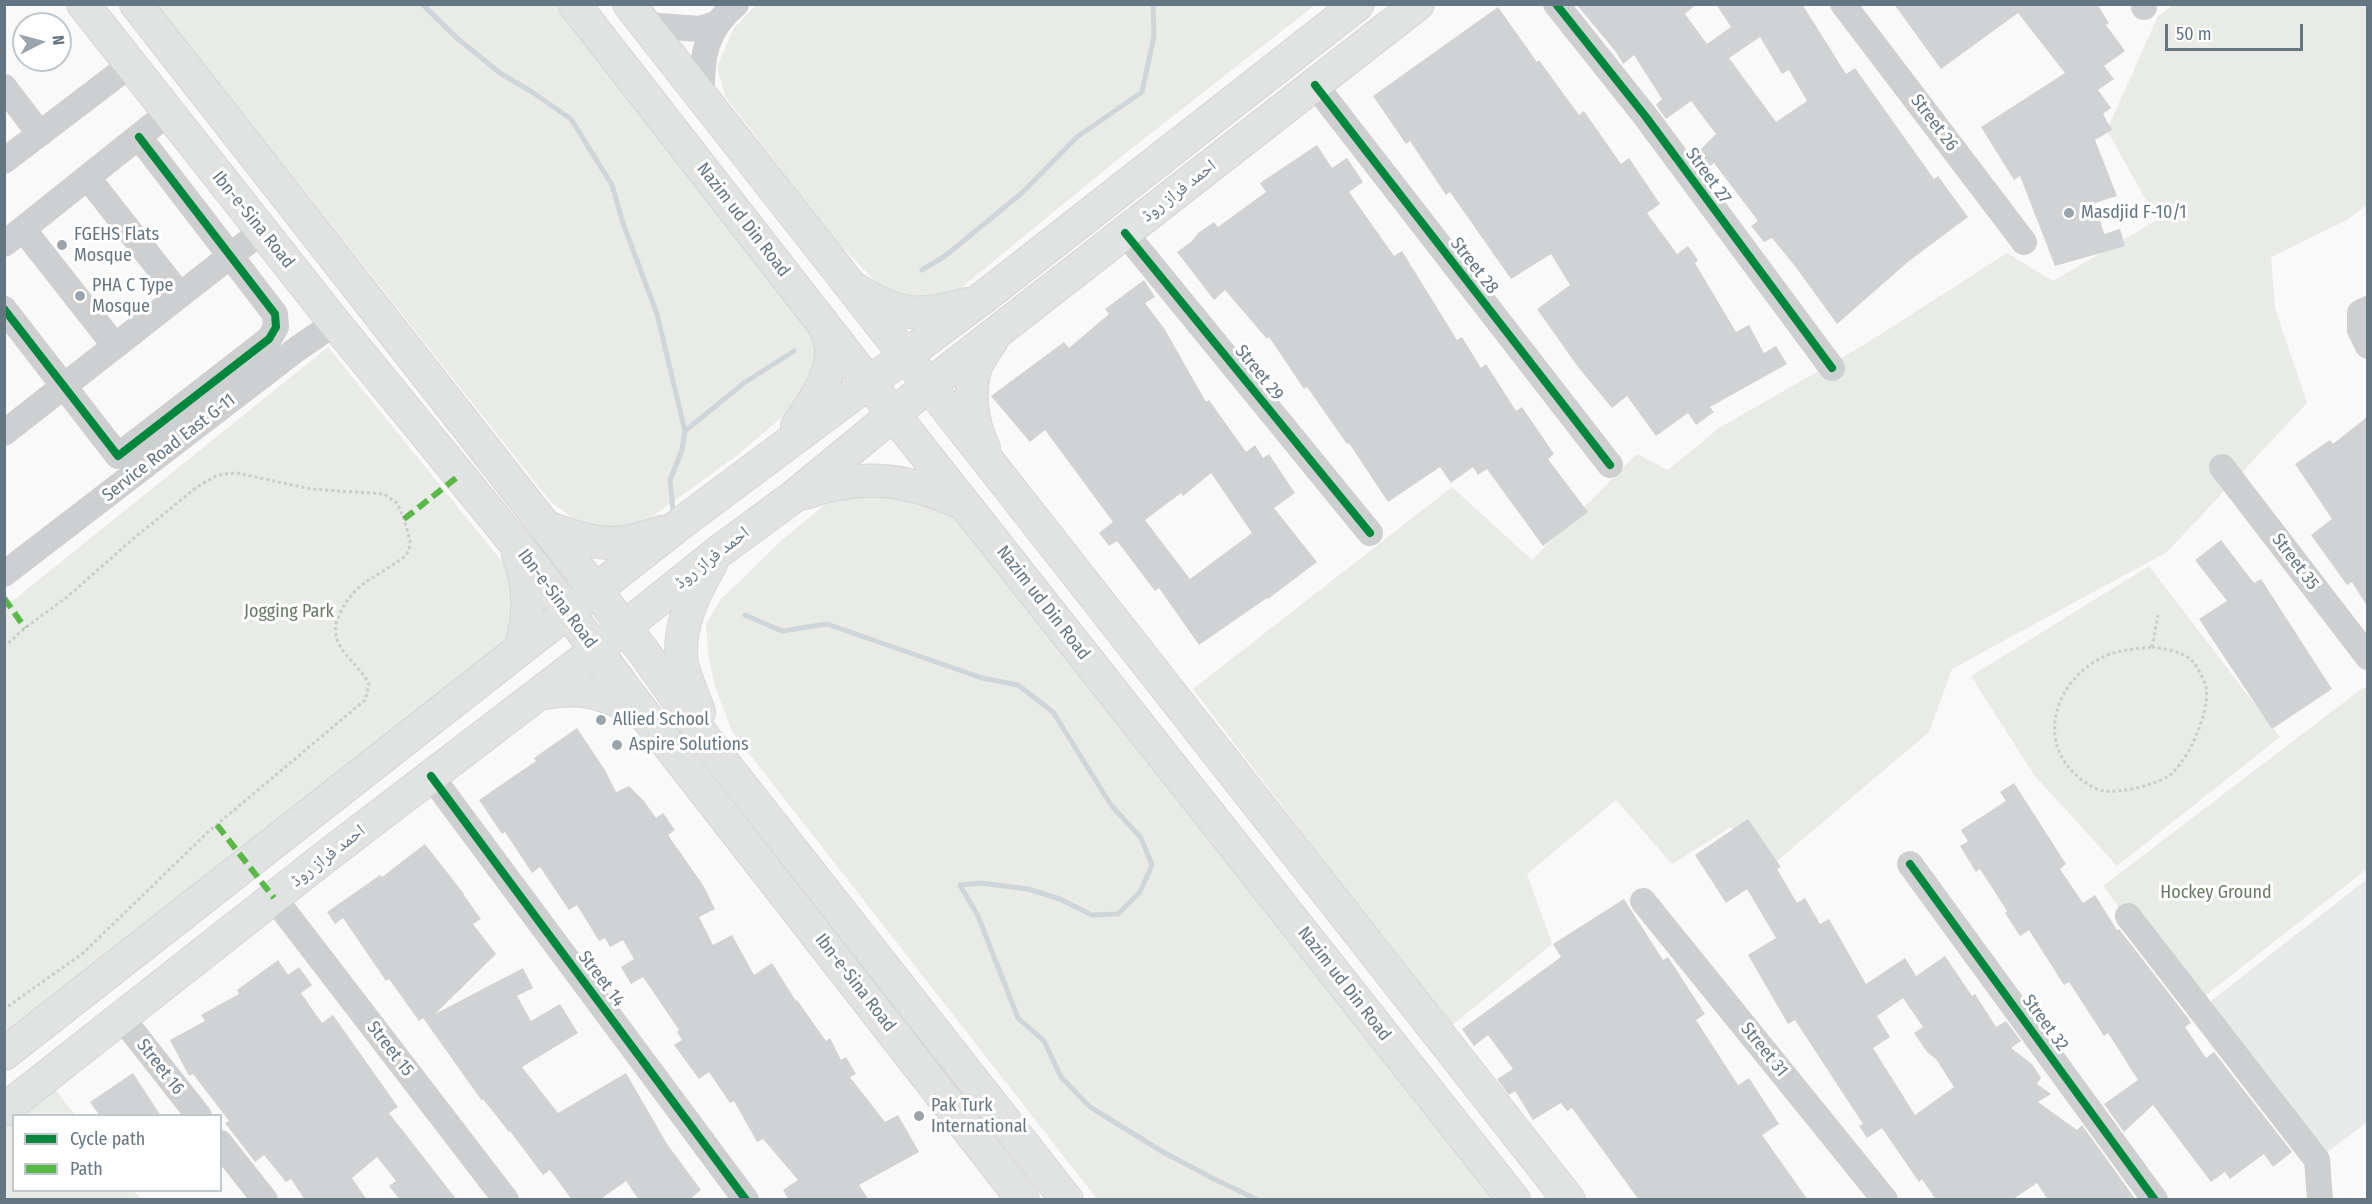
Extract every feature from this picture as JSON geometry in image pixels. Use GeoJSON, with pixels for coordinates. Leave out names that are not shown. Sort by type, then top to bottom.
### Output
{"type":"FeatureCollection","features":[{"type":"Feature","properties":{"kind":"main road","name":"Ibn-e-Sina Road"},"geometry":{"type":"LineString","coordinates":[[83,4],[335,323],[511,539],[1019,1194]]}},
{"type":"Feature","properties":{"kind":"main road","name":"Ibn-e-Sina Road"},"geometry":{"type":"LineString","coordinates":[[135,4],[625,627],[712,748],[1066,1200]]}},
{"type":"Feature","properties":{"kind":"main road","name":"Nazim ud Din Road"},"geometry":{"type":"LineString","coordinates":[[574,4],[894,415],[1514,1200]]}},
{"type":"Feature","properties":{"kind":"main road","name":"احمد فراز روڈ"},"geometry":{"type":"LineString","coordinates":[[4,1054],[676,526],[980,300],[1358,4]]}},
{"type":"Feature","properties":{"kind":"main road","name":"احمد فراز روڈ"},"geometry":{"type":"LineString","coordinates":[[4,1110],[596,650],[717,553],[793,497],[928,387],[1418,4]]}},
{"type":"Feature","properties":{"kind":"main road"},"geometry":{"type":"LineString","coordinates":[[637,15],[1569,1200]]}},
{"type":"Feature","properties":{"kind":"main road"},"geometry":{"type":"LineString","coordinates":[[315,297],[345,271]]}},
{"type":"Feature","properties":{"kind":"main road"},"geometry":{"type":"LineString","coordinates":[[847,283],[878,303],[910,314],[939,312],[980,300]]}},
{"type":"Feature","properties":{"kind":"main road"},"geometry":{"type":"LineString","coordinates":[[782,446],[818,394],[828,373],[831,346],[823,321]]}},
{"type":"Feature","properties":{"kind":"main road"},"geometry":{"type":"LineString","coordinates":[[996,334],[977,365],[971,398],[978,435],[999,476]]}},
{"type":"Feature","properties":{"kind":"main road"},"geometry":{"type":"LineString","coordinates":[[444,456],[472,432]]}},
{"type":"Feature","properties":{"kind":"main road"},"geometry":{"type":"LineString","coordinates":[[793,497],[827,485],[863,479],[898,482],[921,488],[966,506]]}},
{"type":"Feature","properties":{"kind":"main road"},"geometry":{"type":"LineString","coordinates":[[544,525],[574,537],[604,544],[637,540],[676,526]]}},
{"type":"Feature","properties":{"kind":"main road"},"geometry":{"type":"LineString","coordinates":[[511,539],[525,574],[528,591],[527,626],[521,648]]}},
{"type":"Feature","properties":{"kind":"main road"},"geometry":{"type":"LineString","coordinates":[[712,748],[682,663],[682,637],[694,593],[717,553]]}},
{"type":"Feature","properties":{"kind":"main road"},"geometry":{"type":"LineString","coordinates":[[538,695],[563,689],[588,690],[619,700],[648,718]]}},
{"type":"Feature","properties":{"kind":"main road"},"geometry":{"type":"LineString","coordinates":[[1019,1194],[1043,1169]]}},
{"type":"Feature","properties":{"kind":"street"},"geometry":{"type":"LineString","coordinates":[[702,96],[701,69],[707,44],[716,24],[736,4]]}},
{"type":"Feature","properties":{"kind":"street","name":"Street 27"},"geometry":{"type":"LineString","coordinates":[[1556,4],[1646,117],[1832,368]]}},
{"type":"Feature","properties":{"kind":"street","name":"Street 26"},"geometry":{"type":"LineString","coordinates":[[1843,4],[2024,242]]}},
{"type":"Feature","properties":{"kind":"street"},"geometry":{"type":"LineString","coordinates":[[637,15],[700,29],[716,24]]}},
{"type":"Feature","properties":{"kind":"street"},"geometry":{"type":"LineString","coordinates":[[4,161],[130,65]]}},
{"type":"Feature","properties":{"kind":"street","name":"Street 28"},"geometry":{"type":"LineString","coordinates":[[1315,85],[1610,465]]}},
{"type":"Feature","properties":{"kind":"street"},"geometry":{"type":"LineString","coordinates":[[4,87],[40,134]]}},
{"type":"Feature","properties":{"kind":"street"},"geometry":{"type":"LineString","coordinates":[[115,346],[14,236],[168,113]]}},
{"type":"Feature","properties":{"kind":"street"},"geometry":{"type":"LineString","coordinates":[[4,309],[118,456],[269,339],[276,327],[275,314],[139,137]]}},
{"type":"Feature","properties":{"kind":"street"},"geometry":{"type":"LineString","coordinates":[[88,178],[179,294]]}},
{"type":"Feature","properties":{"kind":"street"},"geometry":{"type":"LineString","coordinates":[[4,433],[262,231]]}},
{"type":"Feature","properties":{"kind":"street","name":"Street 29"},"geometry":{"type":"LineString","coordinates":[[1125,233],[1370,533]]}},
{"type":"Feature","properties":{"kind":"street"},"geometry":{"type":"LineString","coordinates":[[2367,309],[2360,313],[2360,330],[2367,346]]}},
{"type":"Feature","properties":{"kind":"street","name":"Service Road East G-11"},"geometry":{"type":"LineString","coordinates":[[4,574],[297,349],[335,323]]}},
{"type":"Feature","properties":{"kind":"street","name":"Street 35"},"geometry":{"type":"LineString","coordinates":[[2222,467],[2367,657]]}},
{"type":"Feature","properties":{"kind":"street","name":"Street 14"},"geometry":{"type":"LineString","coordinates":[[431,776],[746,1200]]}},
{"type":"Feature","properties":{"kind":"street","name":"Street 32"},"geometry":{"type":"LineString","coordinates":[[1910,864],[2155,1200]]}},
{"type":"Feature","properties":{"kind":"street","name":"Street 15"},"geometry":{"type":"LineString","coordinates":[[274,898],[506,1200]]}},
{"type":"Feature","properties":{"kind":"street","name":"Street 31"},"geometry":{"type":"LineString","coordinates":[[1643,901],[1885,1200]]}},
{"type":"Feature","properties":{"kind":"street"},"geometry":{"type":"LineString","coordinates":[[2128,916],[2317,1160],[2320,1200]]}},
{"type":"Feature","properties":{"kind":"street","name":"Street 16"},"geometry":{"type":"LineString","coordinates":[[122,1018],[197,1114]]}},
{"type":"Feature","properties":{"kind":"street"},"geometry":{"type":"LineString","coordinates":[[222,1146],[265,1200]]}},
{"type":"Feature","properties":{"kind":"path"},"geometry":{"type":"LineString","coordinates":[[4,647],[197,487],[216,476],[237,473],[311,489],[384,494],[397,503],[409,534],[409,550],[405,556],[358,586],[347,598],[336,621],[336,635],[340,647],[369,685],[366,700],[208,832],[82,954],[4,1009]]}},
{"type":"Feature","properties":{"kind":"path"},"geometry":{"type":"LineString","coordinates":[[2152,647],[2158,615]]}},
{"type":"Feature","properties":{"kind":"path"},"geometry":{"type":"LineString","coordinates":[[2152,647],[2172,650],[2193,662],[2206,688],[2202,720],[2183,763],[2167,777],[2124,790],[2104,791],[2083,782],[2067,766],[2056,746],[2054,725],[2060,702],[2068,684],[2083,669],[2100,658],[2121,650],[2152,647]]}},
{"type":"Feature","properties":{"kind":"shaded area"},"geometry":{"type":"Polygon","coordinates":[[[2367,879],[2367,1122],[2320,1158],[2197,1012],[2367,879]]]}},
{"type":"Feature","properties":{"kind":"green space"},"geometry":{"type":"Polygon","coordinates":[[[157,5],[560,5],[823,349],[795,406],[735,457],[635,529],[593,534],[550,501],[157,5]]]}},
{"type":"Feature","properties":{"kind":"green space"},"geometry":{"type":"Polygon","coordinates":[[[756,5],[1315,5],[1122,156],[951,296],[915,306],[875,281],[835,240],[725,96],[717,66],[734,28],[756,5]]]}},
{"type":"Feature","properties":{"kind":"green space"},"geometry":{"type":"Polygon","coordinates":[[[2173,5],[2367,5],[2367,205],[2347,220],[2271,257],[2275,308],[2307,403],[2167,552],[1952,669],[1929,732],[1770,867],[1731,827],[1672,864],[1616,800],[1527,874],[1552,944],[1450,1027],[1193,689],[1452,487],[1532,560],[1637,454],[1668,470],[1719,428],[1864,345],[2007,253],[2053,281],[2157,220],[2107,130],[2158,16],[2173,5]]]}},
{"type":"Feature","properties":{"kind":"green space","name":"Jogging Park"},"geometry":{"type":"Polygon","coordinates":[[[328,347],[560,633],[5,1066],[5,607],[328,347]]]}},
{"type":"Feature","properties":{"kind":"green space"},"geometry":{"type":"Polygon","coordinates":[[[903,488],[954,507],[1502,1199],[1097,1199],[733,733],[715,687],[708,653],[706,624],[720,600],[782,540],[837,494],[903,488]]]}},
{"type":"Feature","properties":{"kind":"green space"},"geometry":{"type":"Polygon","coordinates":[[[2149,566],[2280,737],[2117,866],[2034,775],[1971,676],[2149,566]]]}},
{"type":"Feature","properties":{"kind":"green space","name":"Hockey Ground"},"geometry":{"type":"Polygon","coordinates":[[[2364,687],[2367,691],[2367,869],[2192,1006],[2103,886],[2364,687]]]}},
{"type":"Feature","properties":{"kind":"green space"},"geometry":{"type":"Polygon","coordinates":[[[54,1088],[74,1114],[23,1114],[54,1088]]]}},
{"type":"Feature","properties":{"kind":"green space"},"geometry":{"type":"Polygon","coordinates":[[[12,1123],[12,1192],[135,1192],[141,1199],[5,1199],[4,1130],[12,1123]]]}},
{"type":"Feature","properties":{"kind":"building"},"geometry":{"type":"Polygon","coordinates":[[[1576,4],[1697,4],[1685,14],[1707,44],[1731,27],[1716,4],[1802,4],[1846,74],[1855,68],[1934,179],[1938,176],[1968,217],[1909,261],[1837,324],[1772,238],[1764,242],[1751,226],[1758,221],[1714,163],[1710,166],[1698,152],[1716,134],[1691,101],[1666,119],[1656,105],[1662,99],[1634,55],[1623,64],[1616,52],[1576,4]],[[1760,37],[1729,58],[1776,122],[1807,101],[1789,70],[1782,74],[1760,37]]]}},
{"type":"Feature","properties":{"kind":"building"},"geometry":{"type":"Polygon","coordinates":[[[1894,4],[2097,4],[2109,23],[2106,25],[2125,51],[2104,66],[2114,79],[2098,90],[2111,108],[2103,114],[2112,130],[2095,140],[2117,196],[2095,203],[2104,234],[2120,229],[2125,246],[2055,266],[2020,176],[2014,180],[1981,127],[2065,73],[2018,13],[1941,69],[1894,4]]]}},
{"type":"Feature","properties":{"kind":"building"},"geometry":{"type":"Polygon","coordinates":[[[1498,7],[1537,62],[1539,60],[1579,115],[1584,111],[1621,164],[1629,158],[1660,204],[1647,213],[1677,254],[1688,246],[1698,260],[1695,263],[1736,332],[1749,325],[1764,353],[1776,346],[1787,364],[1710,407],[1714,412],[1696,425],[1688,413],[1656,436],[1627,396],[1612,408],[1578,367],[1537,309],[1570,285],[1551,254],[1511,279],[1450,192],[1446,195],[1410,141],[1406,144],[1373,96],[1498,7]]]}},
{"type":"Feature","properties":{"kind":"building"},"geometry":{"type":"Polygon","coordinates":[[[1317,145],[1332,168],[1347,158],[1363,182],[1349,192],[1394,256],[1402,251],[1457,340],[1462,337],[1481,368],[1486,364],[1516,411],[1522,407],[1554,454],[1548,459],[1588,512],[1543,546],[1487,469],[1478,475],[1473,467],[1451,483],[1440,467],[1388,502],[1349,443],[1347,444],[1307,387],[1304,389],[1269,337],[1267,339],[1225,290],[1214,300],[1177,252],[1214,222],[1218,227],[1266,192],[1260,183],[1317,145]]]}},
{"type":"Feature","properties":{"kind":"building"},"geometry":{"type":"Polygon","coordinates":[[[1144,280],[1155,297],[1145,303],[1164,328],[1206,402],[1209,400],[1246,452],[1255,445],[1263,458],[1269,454],[1295,493],[1274,508],[1317,562],[1268,599],[1199,645],[1159,588],[1155,591],[1117,541],[1109,546],[1099,533],[1113,522],[1045,430],[1030,442],[991,396],[1064,342],[1069,348],[1109,314],[1105,309],[1144,280]],[[1211,473],[1183,496],[1181,493],[1145,520],[1190,579],[1252,533],[1211,473]]]}},
{"type":"Feature","properties":{"kind":"building"},"geometry":{"type":"Polygon","coordinates":[[[2367,417],[2367,606],[2352,582],[2347,585],[2311,535],[2332,519],[2295,464],[2330,440],[2333,444],[2367,417]]]}},
{"type":"Feature","properties":{"kind":"building"},"geometry":{"type":"Polygon","coordinates":[[[2221,540],[2254,583],[2261,579],[2332,689],[2272,729],[2199,619],[2227,601],[2195,560],[2221,540]]]}},
{"type":"Feature","properties":{"kind":"building"},"geometry":{"type":"Polygon","coordinates":[[[577,728],[605,770],[616,792],[629,786],[656,818],[663,813],[675,830],[668,835],[703,885],[715,909],[699,917],[713,945],[732,935],[754,975],[772,963],[796,1001],[826,1041],[830,1038],[841,1060],[846,1057],[856,1074],[850,1077],[885,1122],[898,1115],[919,1152],[859,1185],[869,1200],[789,1200],[783,1190],[798,1180],[763,1139],[757,1142],[734,1101],[730,1103],[709,1072],[699,1079],[674,1045],[682,1040],[677,1032],[679,1030],[643,977],[631,984],[621,967],[634,959],[623,940],[610,947],[605,938],[599,941],[577,905],[569,910],[540,867],[532,873],[505,832],[502,834],[479,800],[536,761],[534,758],[577,728]]]}},
{"type":"Feature","properties":{"kind":"building"},"geometry":{"type":"Polygon","coordinates":[[[2014,783],[2066,864],[2060,869],[2083,903],[2095,895],[2117,930],[2119,929],[2188,1018],[2191,1023],[2185,1027],[2206,1058],[2214,1052],[2292,1152],[2273,1167],[2264,1154],[2230,1179],[2225,1172],[2211,1182],[2153,1105],[2124,1132],[2104,1104],[2138,1080],[2108,1033],[2104,1036],[2069,982],[2064,985],[2029,930],[2020,936],[1980,869],[1976,872],[1960,846],[1968,841],[1961,830],[2006,801],[2000,792],[2014,783]]]}},
{"type":"Feature","properties":{"kind":"building"},"geometry":{"type":"Polygon","coordinates":[[[1748,819],[1781,867],[1777,869],[1797,903],[1805,898],[1820,924],[1829,919],[1866,984],[1905,958],[1916,976],[1945,956],[1972,996],[1975,994],[1996,1027],[2006,1021],[2021,1041],[2011,1048],[2032,1064],[2041,1078],[2037,1084],[2051,1094],[2038,1102],[2077,1130],[2082,1125],[2136,1200],[2048,1200],[2037,1183],[2012,1200],[1936,1200],[1922,1179],[1919,1182],[1882,1128],[1867,1138],[1859,1126],[1863,1124],[1795,1020],[1788,1024],[1748,955],[1776,938],[1747,889],[1726,903],[1695,855],[1748,819]],[[1903,998],[1877,1016],[1890,1037],[1873,1048],[1915,1115],[1954,1087],[1936,1059],[1927,1052],[1914,1033],[1923,1027],[1903,998]]]}},
{"type":"Feature","properties":{"kind":"building"},"geometry":{"type":"Polygon","coordinates":[[[425,844],[481,919],[473,924],[496,954],[435,1014],[523,968],[533,988],[517,996],[531,1021],[560,1004],[578,1033],[522,1067],[558,1113],[626,1073],[667,1144],[701,1190],[689,1200],[639,1200],[626,1181],[601,1199],[572,1200],[550,1170],[543,1175],[510,1131],[483,1099],[482,1101],[423,1018],[419,1021],[389,979],[386,981],[343,918],[335,924],[327,912],[380,875],[382,877],[425,844]]]}},
{"type":"Feature","properties":{"kind":"building"},"geometry":{"type":"Polygon","coordinates":[[[1624,899],[1663,960],[1668,957],[1705,1014],[1696,1020],[1738,1085],[1749,1078],[1779,1124],[1762,1135],[1808,1200],[1639,1200],[1572,1108],[1567,1111],[1561,1103],[1533,1120],[1515,1091],[1509,1095],[1497,1079],[1513,1069],[1488,1035],[1474,1046],[1462,1029],[1561,957],[1553,944],[1624,899]]]}},
{"type":"Feature","properties":{"kind":"building"},"geometry":{"type":"Polygon","coordinates":[[[278,960],[288,975],[299,967],[312,985],[301,993],[322,1023],[333,1015],[398,1107],[389,1113],[457,1200],[400,1200],[389,1186],[396,1181],[377,1157],[352,1178],[367,1200],[305,1200],[291,1179],[286,1182],[264,1155],[255,1162],[225,1123],[229,1121],[193,1074],[189,1076],[170,1040],[205,1021],[201,1015],[239,994],[237,990],[278,960]]]}},
{"type":"Feature","properties":{"kind":"building"},"geometry":{"type":"Polygon","coordinates":[[[133,1073],[160,1114],[99,1114],[90,1102],[133,1073]]]}},
{"type":"Feature","properties":{"kind":"waterway"},"geometry":{"type":"LineString","coordinates":[[422,4],[457,38],[500,73],[571,119],[612,185],[623,223],[657,314],[685,431],[682,450],[670,480],[673,510]]}},
{"type":"Feature","properties":{"kind":"waterway"},"geometry":{"type":"LineString","coordinates":[[922,270],[945,256],[1022,193],[1077,137],[1142,92],[1154,36],[1153,4]]}},
{"type":"Feature","properties":{"kind":"waterway"},"geometry":{"type":"LineString","coordinates":[[685,431],[744,383],[794,351]]}},
{"type":"Feature","properties":{"kind":"waterway"},"geometry":{"type":"LineString","coordinates":[[745,615],[782,631],[827,624],[982,678],[1018,685],[1053,712],[1111,805],[1141,838],[1152,865],[1140,892],[1118,914],[1092,915],[1060,899],[1028,889],[981,883],[960,885],[978,916],[1018,1018],[1044,1041],[1061,1077],[1090,1107],[1163,1152],[1258,1200]]}},
{"type":"Feature","properties":{"kind":"marked path"},"geometry":{"type":"LineString","coordinates":[[404,519],[460,475]]}},
{"type":"Feature","properties":{"kind":"marked path"},"geometry":{"type":"LineString","coordinates":[[4,598],[25,628]]}},
{"type":"Feature","properties":{"kind":"marked path"},"geometry":{"type":"LineString","coordinates":[[217,825],[274,898]]}},
{"type":"Feature","properties":{"kind":"cycle path"},"geometry":{"type":"LineString","coordinates":[[1556,4],[1646,117],[1832,368]]}},
{"type":"Feature","properties":{"kind":"cycle path"},"geometry":{"type":"LineString","coordinates":[[1315,85],[1610,465]]}},
{"type":"Feature","properties":{"kind":"cycle path"},"geometry":{"type":"LineString","coordinates":[[4,309],[118,456],[269,339],[276,327],[275,314],[139,137]]}},
{"type":"Feature","properties":{"kind":"cycle path"},"geometry":{"type":"LineString","coordinates":[[1125,233],[1370,533]]}},
{"type":"Feature","properties":{"kind":"cycle path"},"geometry":{"type":"LineString","coordinates":[[431,776],[746,1200]]}},
{"type":"Feature","properties":{"kind":"cycle path"},"geometry":{"type":"LineString","coordinates":[[1910,864],[2155,1200]]}},
{"type":"Feature","properties":{"kind":"place","name":"Masdjid F-10/1"},"geometry":{"type":"Point","coordinates":[2069,213]}},
{"type":"Feature","properties":{"kind":"place","name":"FGEHS Flats Mosque"},"geometry":{"type":"Point","coordinates":[62,245]}},
{"type":"Feature","properties":{"kind":"place","name":"PHA C Type Mosque"},"geometry":{"type":"Point","coordinates":[80,296]}},
{"type":"Feature","properties":{"kind":"place","name":"Allied School"},"geometry":{"type":"Point","coordinates":[601,720]}},
{"type":"Feature","properties":{"kind":"place","name":"Aspire Solutions"},"geometry":{"type":"Point","coordinates":[617,745]}},
{"type":"Feature","properties":{"kind":"place","name":"Pak Turk International"},"geometry":{"type":"Point","coordinates":[919,1116]}}]}
